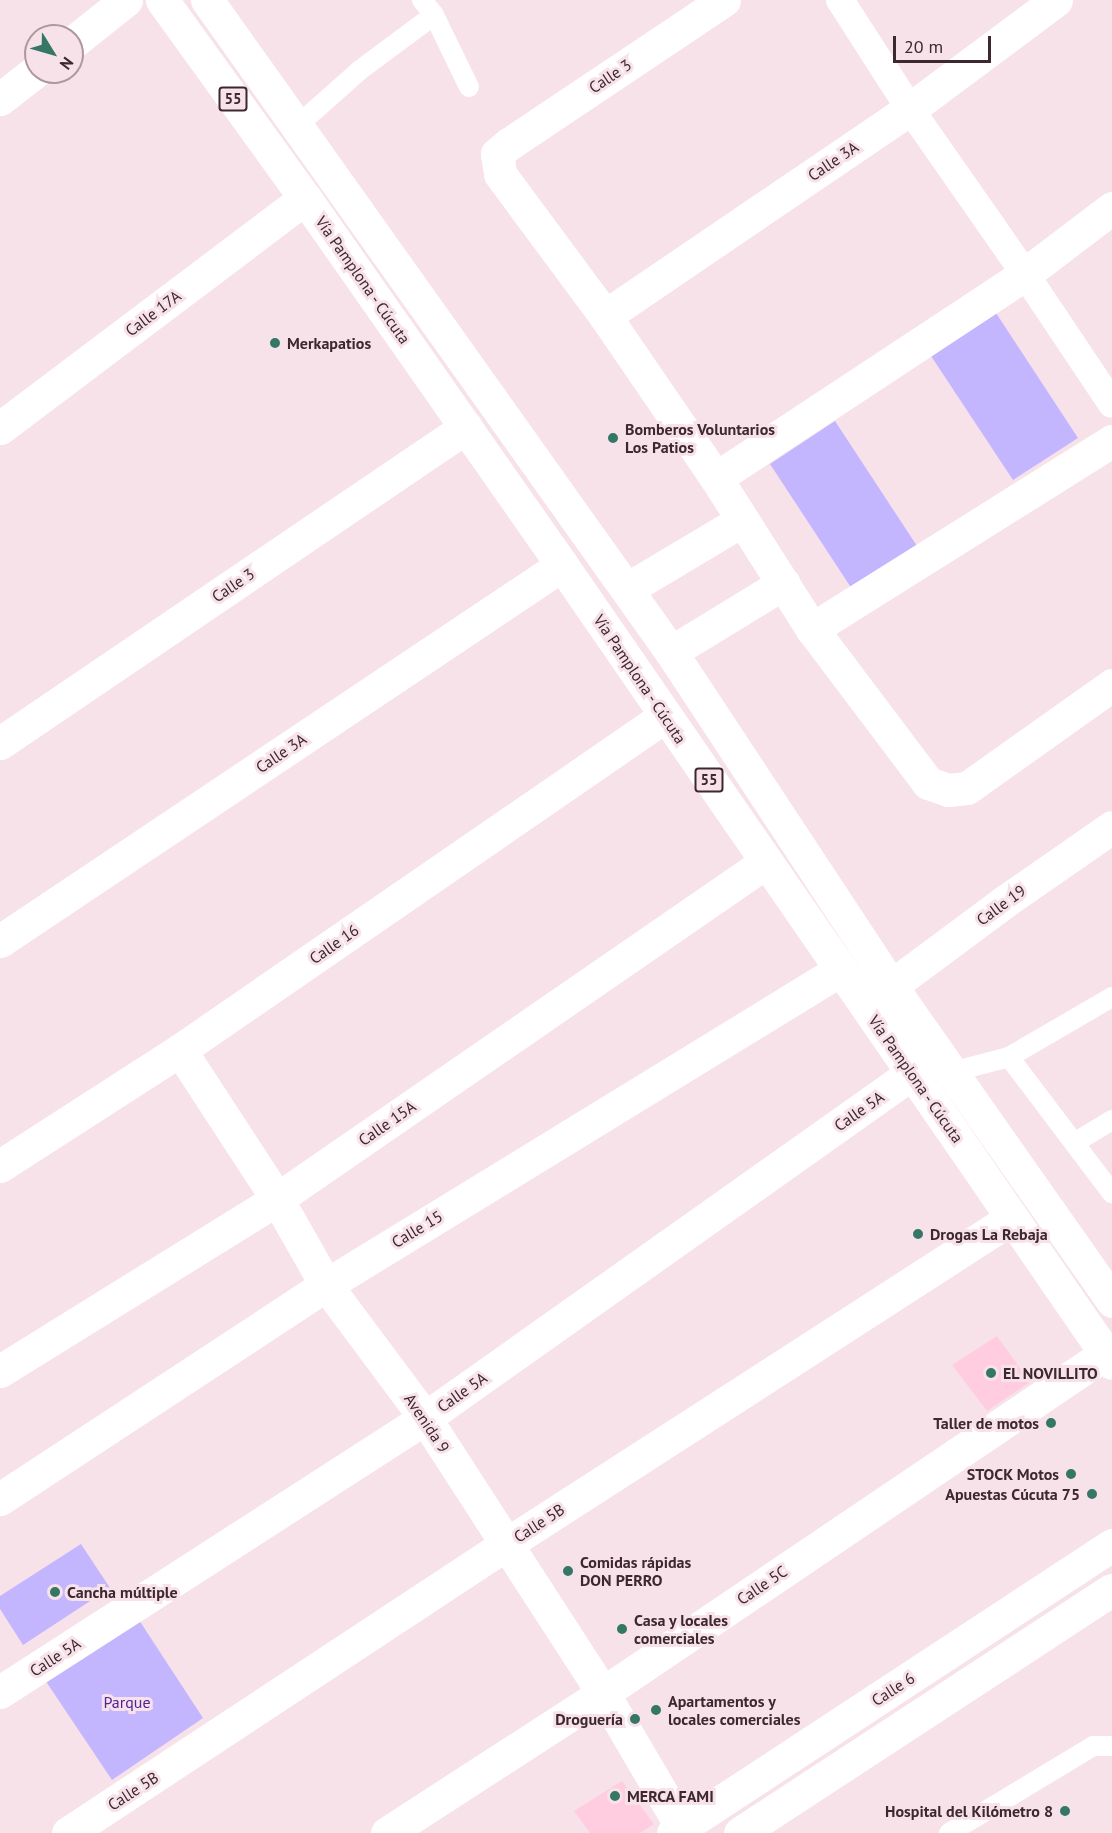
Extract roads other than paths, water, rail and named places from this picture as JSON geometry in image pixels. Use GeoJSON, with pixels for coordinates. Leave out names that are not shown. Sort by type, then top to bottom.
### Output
{"type":"FeatureCollection","features":[{"type":"Feature","properties":{"kind":"main road"},"geometry":{"type":"LineString","coordinates":[[84,33],[126,0]]}},
{"type":"Feature","properties":{"kind":"main road","name":"Vía Pamplona - Cúcuta"},"geometry":{"type":"LineString","coordinates":[[162,0],[305,198],[562,564],[1109,1359]]}},
{"type":"Feature","properties":{"kind":"main road","name":"Vía Pamplona - Cúcuta"},"geometry":{"type":"LineString","coordinates":[[207,0],[627,589],[891,986],[1108,1287]]}},
{"type":"Feature","properties":{"kind":"main road","name":"Calle 3"},"geometry":{"type":"LineString","coordinates":[[605,316],[500,174],[497,154],[724,0]]}},
{"type":"Feature","properties":{"kind":"main road","name":"Calle 3A"},"geometry":{"type":"LineString","coordinates":[[605,316],[910,109],[1056,0]]}},
{"type":"Feature","properties":{"kind":"main road"},"geometry":{"type":"LineString","coordinates":[[0,99],[24,80]]}},
{"type":"Feature","properties":{"kind":"main road","name":"Calle 17A"},"geometry":{"type":"LineString","coordinates":[[0,428],[305,198]]}},
{"type":"Feature","properties":{"kind":"main road"},"geometry":{"type":"LineString","coordinates":[[716,478],[1025,273],[1112,208]]}},
{"type":"Feature","properties":{"kind":"main road"},"geometry":{"type":"LineString","coordinates":[[605,316],[716,478],[741,521],[784,583],[812,629],[928,783],[948,790],[967,788],[1112,685]]}},
{"type":"Feature","properties":{"kind":"main road","name":"Calle 3"},"geometry":{"type":"LineString","coordinates":[[0,743],[466,427]]}},
{"type":"Feature","properties":{"kind":"main road"},"geometry":{"type":"LineString","coordinates":[[812,629],[1112,441]]}},
{"type":"Feature","properties":{"kind":"main road"},"geometry":{"type":"LineString","coordinates":[[627,589],[741,521]]}},
{"type":"Feature","properties":{"kind":"main road","name":"Calle 3A"},"geometry":{"type":"LineString","coordinates":[[0,941],[562,564]]}},
{"type":"Feature","properties":{"kind":"main road"},"geometry":{"type":"LineString","coordinates":[[671,652],[784,583]]}},
{"type":"Feature","properties":{"kind":"main road","name":"Calle 16"},"geometry":{"type":"LineString","coordinates":[[0,1166],[180,1050],[665,716]]}},
{"type":"Feature","properties":{"kind":"main road","name":"Calle 19"},"geometry":{"type":"LineString","coordinates":[[891,986],[1004,902],[1112,827]]}},
{"type":"Feature","properties":{"kind":"main road","name":"Calle 15A"},"geometry":{"type":"LineString","coordinates":[[0,1371],[277,1199],[766,862]]}},
{"type":"Feature","properties":{"kind":"main road","name":"Calle 15"},"geometry":{"type":"LineString","coordinates":[[0,1499],[326,1285],[840,970]]}},
{"type":"Feature","properties":{"kind":"main road","name":"Avenida 9"},"geometry":{"type":"LineString","coordinates":[[180,1050],[277,1199],[326,1285],[425,1418],[505,1545],[603,1693],[680,1831]]}},
{"type":"Feature","properties":{"kind":"main road","name":"Calle 5A"},"geometry":{"type":"LineString","coordinates":[[0,1692],[425,1418],[912,1073]]}},
{"type":"Feature","properties":{"kind":"main road","name":"Calle 5B"},"geometry":{"type":"LineString","coordinates":[[68,1833],[505,1545],[1012,1218]]}},
{"type":"Feature","properties":{"kind":"main road","name":"Calle 5C"},"geometry":{"type":"LineString","coordinates":[[387,1833],[1109,1359]]}},
{"type":"Feature","properties":{"kind":"main road","name":"Calle 6"},"geometry":{"type":"LineString","coordinates":[[680,1831],[1112,1545]]}},
{"type":"Feature","properties":{"kind":"main road"},"geometry":{"type":"LineString","coordinates":[[740,1833],[1112,1590]]}},
{"type":"Feature","properties":{"kind":"street"},"geometry":{"type":"LineString","coordinates":[[840,0],[910,109],[1025,273],[1112,404]]}},
{"type":"Feature","properties":{"kind":"lane"},"geometry":{"type":"LineString","coordinates":[[297,126],[428,7],[469,87]]}},
{"type":"Feature","properties":{"kind":"lane"},"geometry":{"type":"LineString","coordinates":[[952,1072],[1009,1057],[1112,997]]}},
{"type":"Feature","properties":{"kind":"lane"},"geometry":{"type":"LineString","coordinates":[[1009,1057],[1112,1193]]}},
{"type":"Feature","properties":{"kind":"lane"},"geometry":{"type":"LineString","coordinates":[[1074,1143],[1112,1120]]}},
{"type":"Feature","properties":{"kind":"lane"},"geometry":{"type":"LineString","coordinates":[[949,1833],[1093,1746],[1112,1746]]}},
{"type":"Feature","properties":{"kind":"place","name":"Merkapatios"},"geometry":{"type":"Point","coordinates":[275,343]}},
{"type":"Feature","properties":{"kind":"place","name":"Bomberos Voluntarios Los Patios"},"geometry":{"type":"Point","coordinates":[613,438]}},
{"type":"Feature","properties":{"kind":"place","name":"Drogas La Rebaja"},"geometry":{"type":"Point","coordinates":[918,1234]}},
{"type":"Feature","properties":{"kind":"place","name":"EL NOVILLITO"},"geometry":{"type":"Point","coordinates":[991,1373]}},
{"type":"Feature","properties":{"kind":"place","name":"Taller de motos"},"geometry":{"type":"Point","coordinates":[1051,1423]}},
{"type":"Feature","properties":{"kind":"place","name":"STOCK Motos"},"geometry":{"type":"Point","coordinates":[1071,1474]}},
{"type":"Feature","properties":{"kind":"place","name":"Apuestas Cúcuta 75"},"geometry":{"type":"Point","coordinates":[1092,1494]}},
{"type":"Feature","properties":{"kind":"place","name":"Comidas rápidas DON PERRO"},"geometry":{"type":"Point","coordinates":[568,1571]}},
{"type":"Feature","properties":{"kind":"place","name":"Cancha múltiple"},"geometry":{"type":"Point","coordinates":[55,1592]}},
{"type":"Feature","properties":{"kind":"place","name":"Casa y locales comerciales"},"geometry":{"type":"Point","coordinates":[622,1629]}},
{"type":"Feature","properties":{"kind":"place","name":"Apartamentos y locales comerciales"},"geometry":{"type":"Point","coordinates":[656,1710]}},
{"type":"Feature","properties":{"kind":"place","name":"Droguería"},"geometry":{"type":"Point","coordinates":[635,1719]}},
{"type":"Feature","properties":{"kind":"place","name":"MERCA FAMI"},"geometry":{"type":"Point","coordinates":[615,1796]}},
{"type":"Feature","properties":{"kind":"place","name":"Hospital del Kilómetro 8"},"geometry":{"type":"Point","coordinates":[1065,1811]}},
{"type":"Feature","properties":{"kind":"park label","name":"Parque"},"geometry":{"type":"Point","coordinates":[127,1702]}}]}
